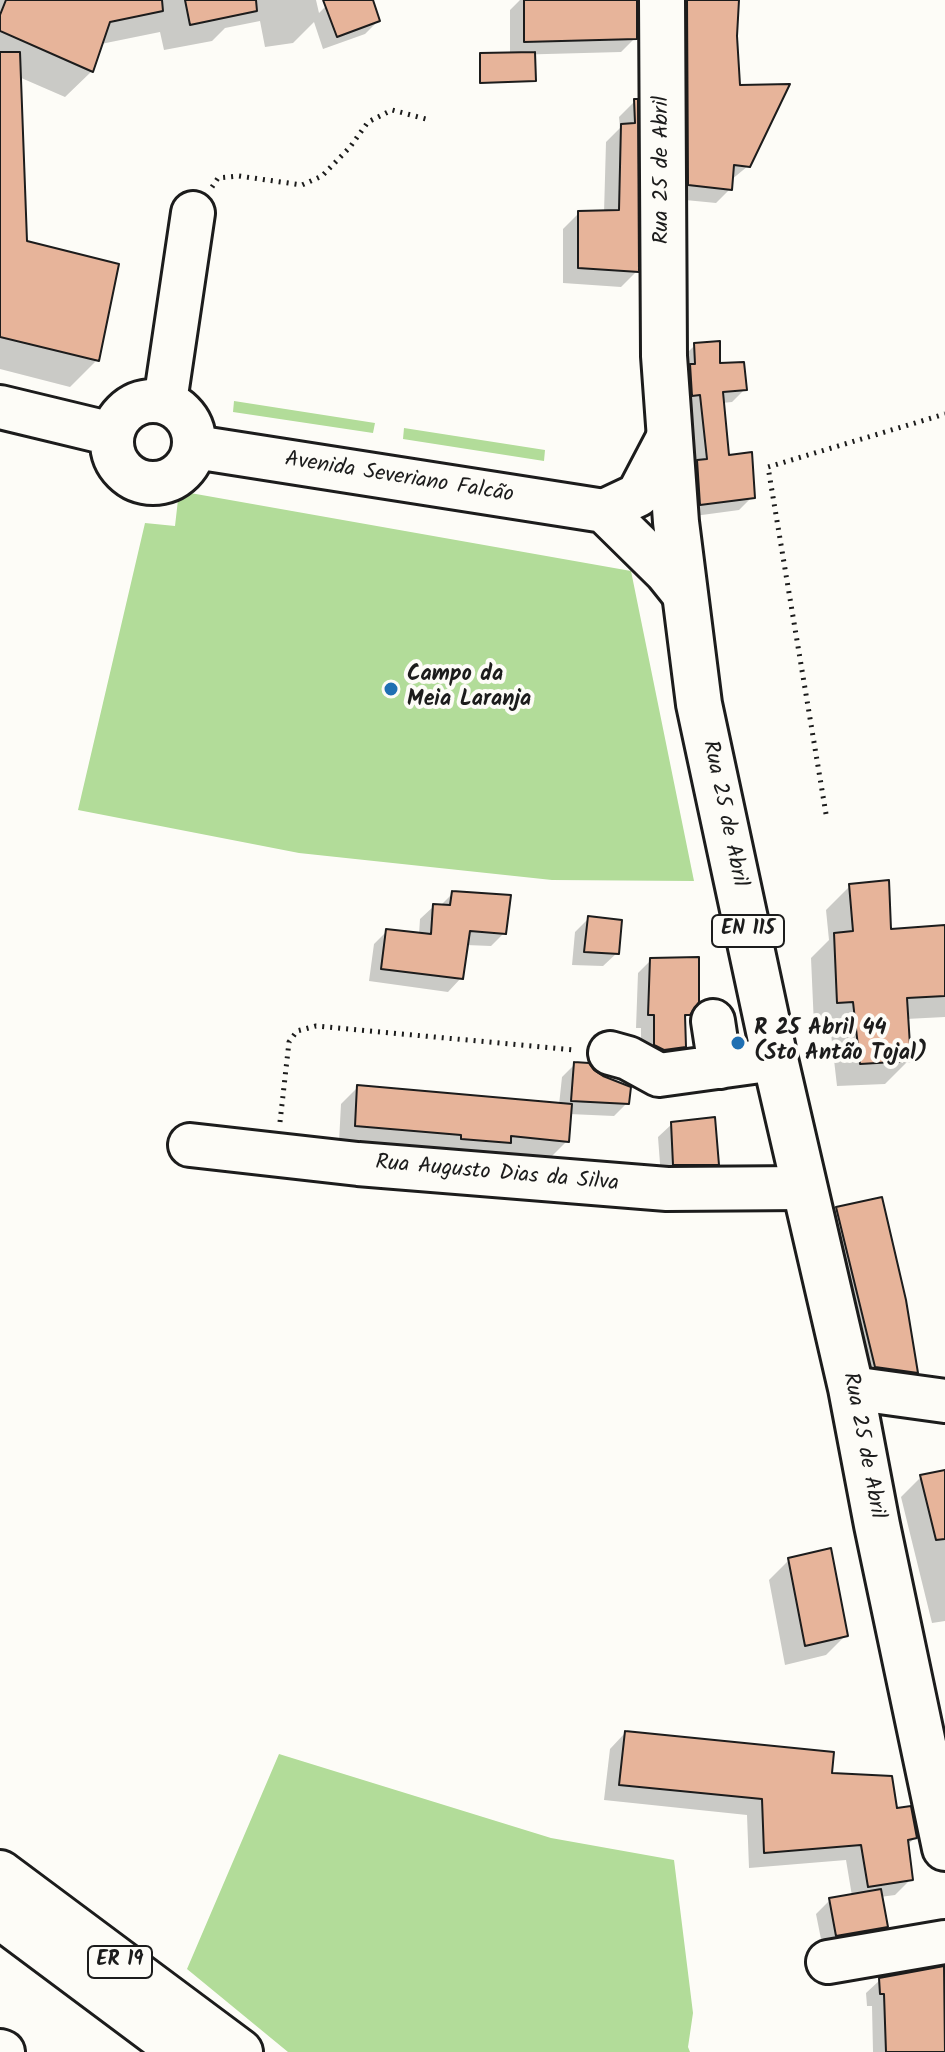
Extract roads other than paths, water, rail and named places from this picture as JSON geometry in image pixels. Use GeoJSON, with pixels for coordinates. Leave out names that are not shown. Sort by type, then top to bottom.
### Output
{"type":"FeatureCollection","features":[{"type":"Feature","properties":{"kind":"main road","name":"Rua 25 de Abril"},"geometry":{"type":"LineString","coordinates":[[662,0],[664,356],[676,522],[699,704],[775,1059],[851,1388],[945,1848]]}},
{"type":"Feature","properties":{"kind":"main road","name":"ER 19"},"geometry":{"type":"LineString","coordinates":[[0,1873],[240,2052]]}},
{"type":"Feature","properties":{"kind":"main road","name":"ER 19"},"geometry":{"type":"LineString","coordinates":[[0,1916],[182,2052]]}},
{"type":"Feature","properties":{"kind":"street"},"geometry":{"type":"LineString","coordinates":[[165,402],[193,213]]}},
{"type":"Feature","properties":{"kind":"street"},"geometry":{"type":"LineString","coordinates":[[147,401],[165,402],[178,408],[194,433],[195,447],[191,460],[178,476],[165,483],[138,481],[123,471],[115,459],[112,434],[120,416],[132,406],[147,401]]}},
{"type":"Feature","properties":{"kind":"street"},"geometry":{"type":"LineString","coordinates":[[0,407],[112,434]]}},
{"type":"Feature","properties":{"kind":"street"},"geometry":{"type":"LineString","coordinates":[[670,434],[619,510],[686,597]]}},
{"type":"Feature","properties":{"kind":"street","name":"Avenida Severiano Falcão"},"geometry":{"type":"LineString","coordinates":[[195,447],[619,510],[660,508],[676,522]]}},
{"type":"Feature","properties":{"kind":"street"},"geometry":{"type":"LineString","coordinates":[[713,1021],[720,1067]]}},
{"type":"Feature","properties":{"kind":"street"},"geometry":{"type":"LineString","coordinates":[[610,1053],[628,1058],[659,1075],[775,1059]]}},
{"type":"Feature","properties":{"kind":"street","name":"Rua Augusto Dias da Silva"},"geometry":{"type":"LineString","coordinates":[[190,1145],[358,1164],[667,1189],[804,1188]]}},
{"type":"Feature","properties":{"kind":"street"},"geometry":{"type":"LineString","coordinates":[[851,1388],[945,1401]]}},
{"type":"Feature","properties":{"kind":"street"},"geometry":{"type":"LineString","coordinates":[[828,1962],[945,1942]]}},
{"type":"Feature","properties":{"kind":"place","name":"Campo da Meia Laranja"},"geometry":{"type":"Point","coordinates":[391,689]}},
{"type":"Feature","properties":{"kind":"place","name":"R 25 Abril 44 (Sto Antão Tojal)"},"geometry":{"type":"Point","coordinates":[738,1043]}}]}
